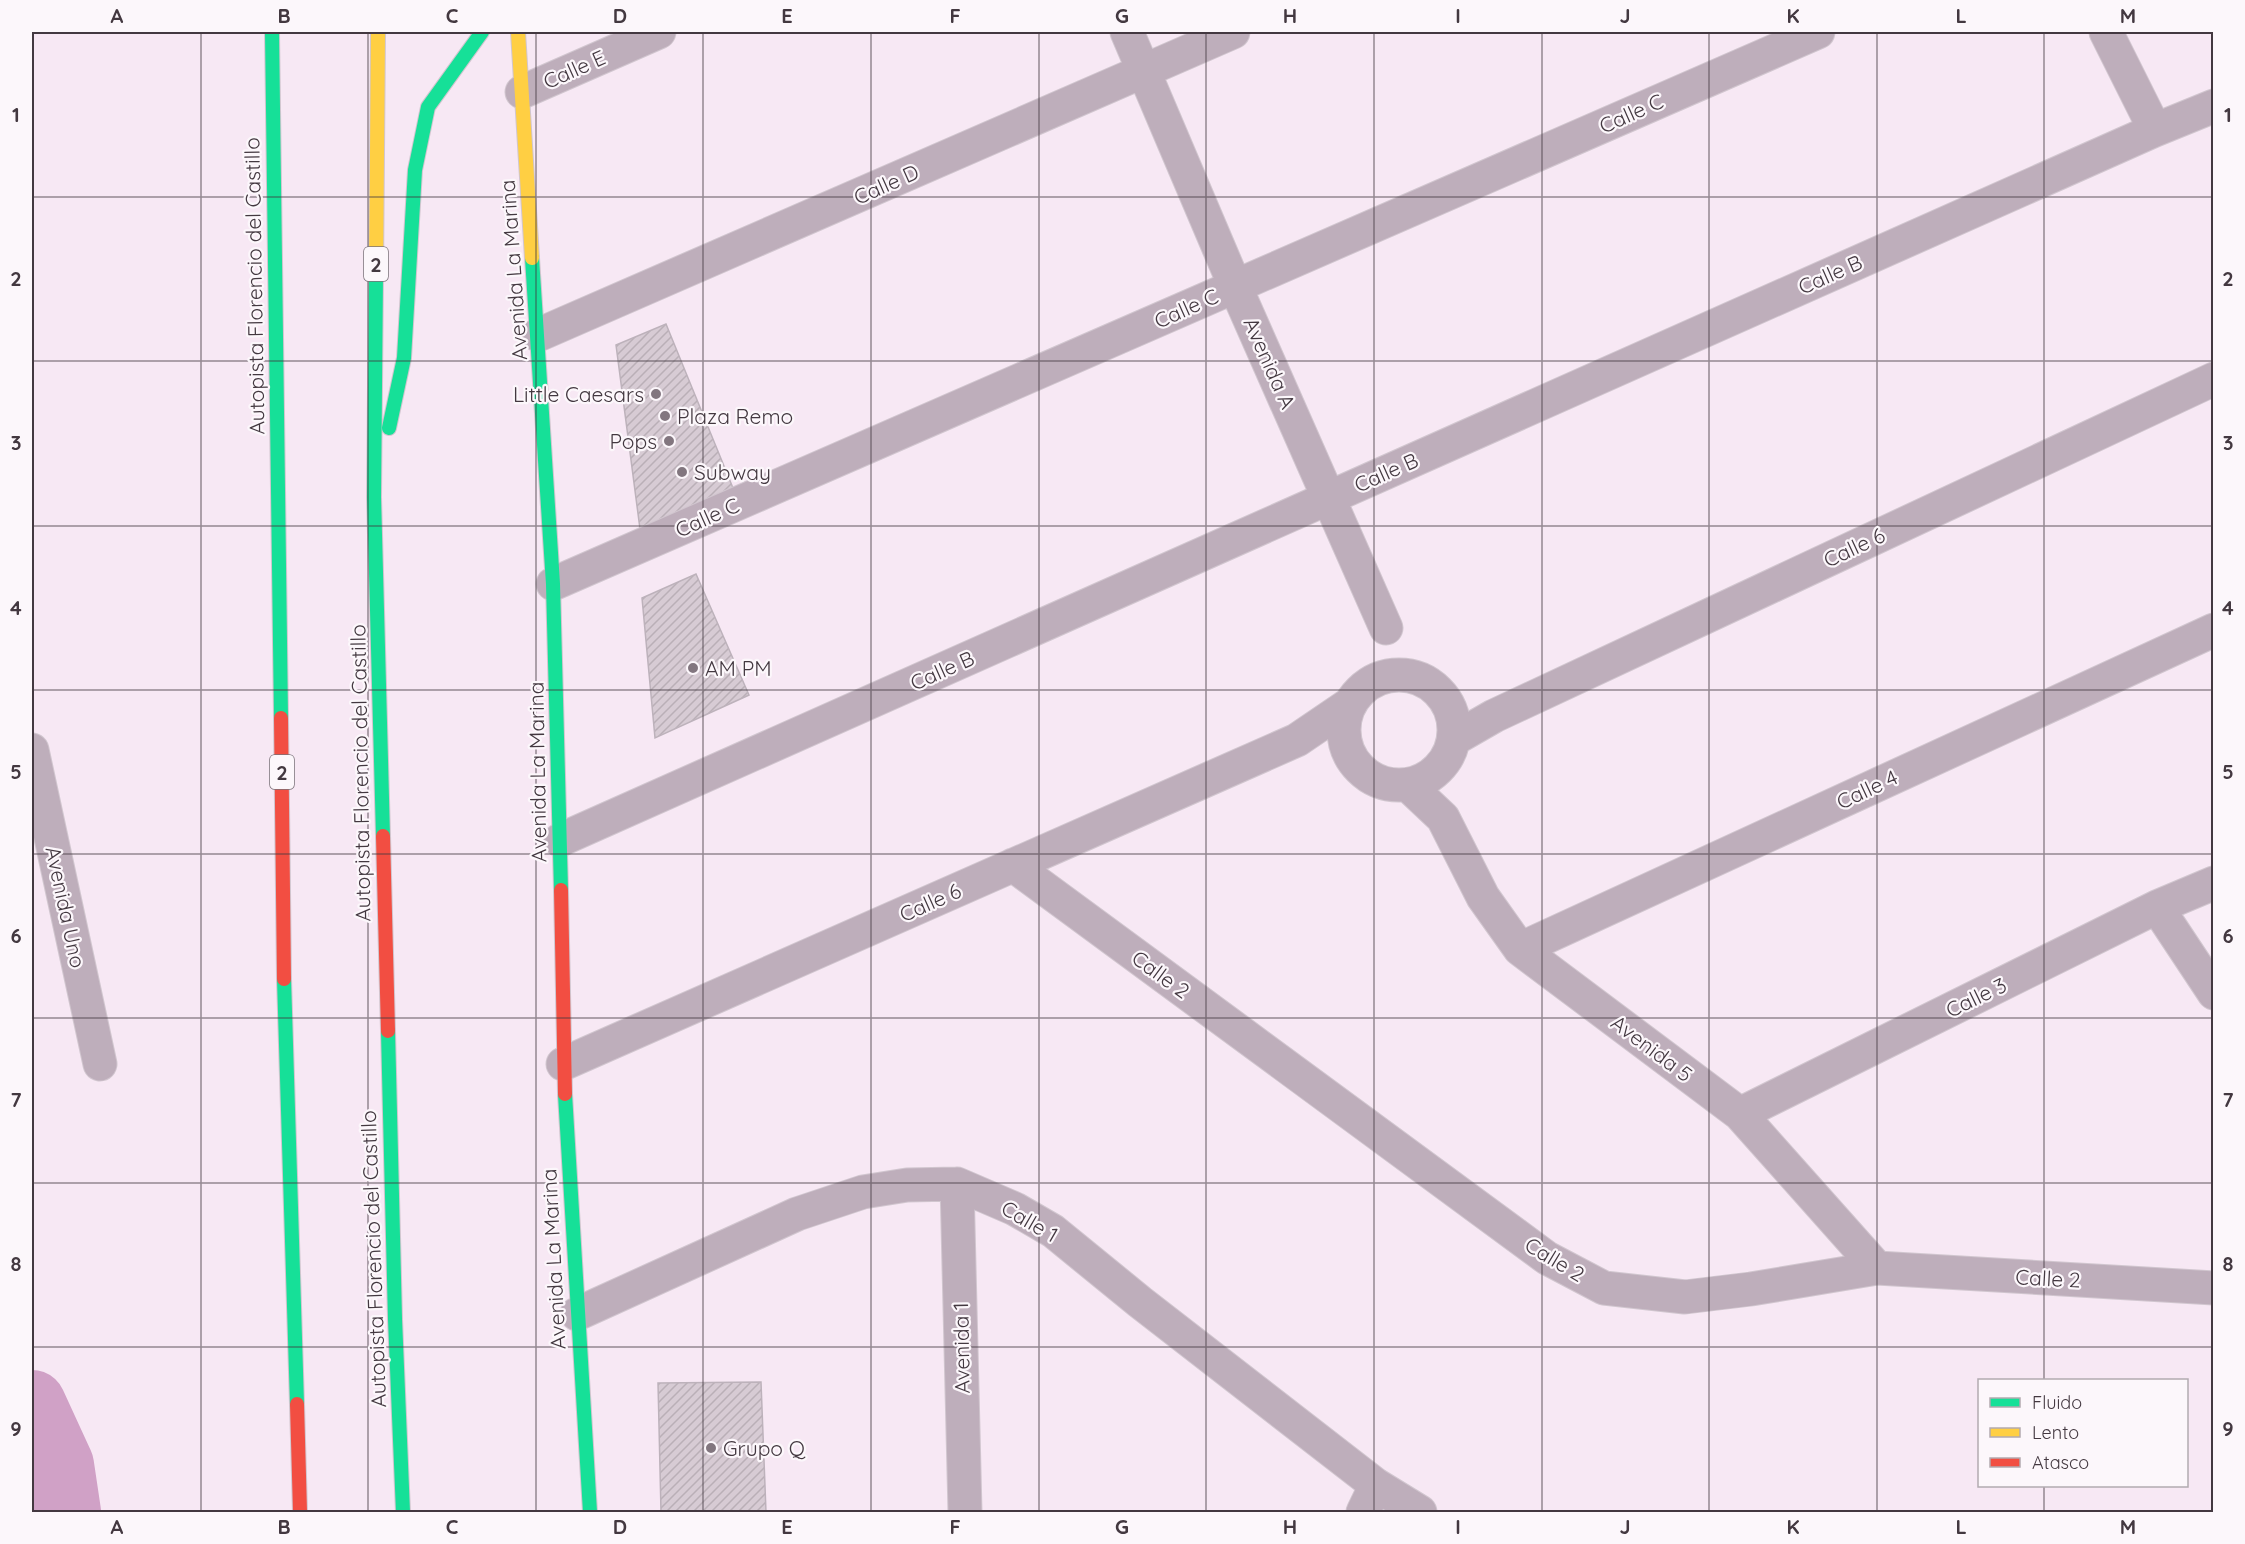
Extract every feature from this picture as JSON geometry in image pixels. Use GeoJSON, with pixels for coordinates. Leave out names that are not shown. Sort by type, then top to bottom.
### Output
{"type":"FeatureCollection","features":[{"type":"Feature","properties":{"kind":"main road","name":"Autopista Florencio del Castillo"},"geometry":{"type":"LineString","coordinates":[[272,32],[284,969],[300,1512]]}},
{"type":"Feature","properties":{"kind":"main road","name":"Autopista Florencio del Castillo"},"geometry":{"type":"LineString","coordinates":[[378,32],[374,497],[395,1319],[403,1512]]}},
{"type":"Feature","properties":{"kind":"main road"},"geometry":{"type":"LineString","coordinates":[[374,497],[404,358],[415,170],[428,107],[482,32]]}},
{"type":"Feature","properties":{"kind":"main road","name":"Avenida La Marina"},"geometry":{"type":"LineString","coordinates":[[518,32],[553,584],[563,1064],[590,1512]]}},
{"type":"Feature","properties":{"kind":"street","name":"Calle E"},"geometry":{"type":"LineString","coordinates":[[522,92],[659,32]]}},
{"type":"Feature","properties":{"kind":"street","name":"Avenida A"},"geometry":{"type":"LineString","coordinates":[[1127,32],[1235,286],[1386,628]]}},
{"type":"Feature","properties":{"kind":"street","name":"Calle D"},"geometry":{"type":"LineString","coordinates":[[538,335],[1233,32]]}},
{"type":"Feature","properties":{"kind":"street","name":"Calle C"},"geometry":{"type":"LineString","coordinates":[[553,584],[1818,32]]}},
{"type":"Feature","properties":{"kind":"street"},"geometry":{"type":"LineString","coordinates":[[2106,32],[2155,130]]}},
{"type":"Feature","properties":{"kind":"street","name":"Calle B"},"geometry":{"type":"LineString","coordinates":[[560,840],[2155,130],[2214,106]]}},
{"type":"Feature","properties":{"kind":"street","name":"Calle 6"},"geometry":{"type":"LineString","coordinates":[[1450,750],[1494,716],[2214,379]]}},
{"type":"Feature","properties":{"kind":"street","name":"Calle 4"},"geometry":{"type":"LineString","coordinates":[[1520,949],[2214,630]]}},
{"type":"Feature","properties":{"kind":"street"},"geometry":{"type":"LineString","coordinates":[[1409,674],[1425,680],[1439,691],[1450,705],[1455,728],[1450,750],[1435,773],[1422,781],[1408,785],[1390,785],[1373,779],[1360,769],[1349,755],[1344,738],[1344,720],[1350,704],[1360,690],[1374,680],[1391,675],[1409,674]]}},
{"type":"Feature","properties":{"kind":"street","name":"Calle 6"},"geometry":{"type":"LineString","coordinates":[[563,1064],[1297,740],[1350,704]]}},
{"type":"Feature","properties":{"kind":"street"},"geometry":{"type":"LineString","coordinates":[[1450,705],[1494,716]]}},
{"type":"Feature","properties":{"kind":"street"},"geometry":{"type":"LineString","coordinates":[[1297,740],[1349,755]]}},
{"type":"Feature","properties":{"kind":"street","name":"Avenida Uno"},"geometry":{"type":"LineString","coordinates":[[32,750],[100,1064]]}},
{"type":"Feature","properties":{"kind":"street","name":"Avenida 5"},"geometry":{"type":"LineString","coordinates":[[1443,818],[1450,750]]}},
{"type":"Feature","properties":{"kind":"street","name":"Avenida 5"},"geometry":{"type":"LineString","coordinates":[[1408,785],[1443,818],[1484,897],[1520,949],[1740,1114],[1877,1268]]}},
{"type":"Feature","properties":{"kind":"street","name":"Calle 2"},"geometry":{"type":"LineString","coordinates":[[1013,865],[1547,1258],[1604,1288],[1685,1297],[1751,1289],[1877,1268],[2214,1288]]}},
{"type":"Feature","properties":{"kind":"street","name":"Calle 3"},"geometry":{"type":"LineString","coordinates":[[1740,1114],[2157,907],[2214,883]]}},
{"type":"Feature","properties":{"kind":"street"},"geometry":{"type":"LineString","coordinates":[[2157,907],[2214,993]]}},
{"type":"Feature","properties":{"kind":"street","name":"Calle 1"},"geometry":{"type":"LineString","coordinates":[[577,1314],[798,1214],[863,1192],[907,1185],[957,1184],[1015,1209],[1053,1231],[1140,1302],[1369,1499],[1420,1512]]}},
{"type":"Feature","properties":{"kind":"street","name":"Avenida 1"},"geometry":{"type":"LineString","coordinates":[[957,1184],[965,1512]]}},
{"type":"Feature","properties":{"kind":"building","name":"Plaza Remo"},"geometry":{"type":"Polygon","coordinates":[[[666,324],[733,488],[640,529],[616,345],[666,324]]]}},
{"type":"Feature","properties":{"kind":"building","name":"AM PM"},"geometry":{"type":"Polygon","coordinates":[[[696,574],[749,695],[655,738],[642,598],[696,574]]]}},
{"type":"Feature","properties":{"kind":"building","name":"Grupo Q"},"geometry":{"type":"Polygon","coordinates":[[[761,1382],[766,1512],[661,1512],[658,1383],[761,1382]]]}},
{"type":"Feature","properties":{"kind":"waterway"},"geometry":{"type":"LineString","coordinates":[[32,1404],[60,1465],[67,1512]]}},
{"type":"Feature","properties":{"kind":"traffic: fast"},"geometry":{"type":"LineString","coordinates":[[272,32],[281,718]]}},
{"type":"Feature","properties":{"kind":"traffic: fast"},"geometry":{"type":"LineString","coordinates":[[389,428],[404,358],[415,170],[428,107],[482,32]]}},
{"type":"Feature","properties":{"kind":"traffic: fast"},"geometry":{"type":"LineString","coordinates":[[532,258],[553,584],[561,890]]}},
{"type":"Feature","properties":{"kind":"traffic: fast"},"geometry":{"type":"LineString","coordinates":[[376,274],[374,497],[383,836]]}},
{"type":"Feature","properties":{"kind":"traffic: fast"},"geometry":{"type":"LineString","coordinates":[[284,979],[297,1404]]}},
{"type":"Feature","properties":{"kind":"traffic: fast"},"geometry":{"type":"LineString","coordinates":[[388,1031],[395,1319],[403,1512]]}},
{"type":"Feature","properties":{"kind":"traffic: fast"},"geometry":{"type":"LineString","coordinates":[[565,1094],[590,1512]]}},
{"type":"Feature","properties":{"kind":"traffic: slow"},"geometry":{"type":"LineString","coordinates":[[376,274],[378,32]]}},
{"type":"Feature","properties":{"kind":"traffic: slow"},"geometry":{"type":"LineString","coordinates":[[518,32],[532,258]]}},
{"type":"Feature","properties":{"kind":"traffic: jam"},"geometry":{"type":"LineString","coordinates":[[281,718],[284,979]]}},
{"type":"Feature","properties":{"kind":"traffic: jam"},"geometry":{"type":"LineString","coordinates":[[383,836],[388,1031]]}},
{"type":"Feature","properties":{"kind":"traffic: jam"},"geometry":{"type":"LineString","coordinates":[[561,890],[565,1094]]}},
{"type":"Feature","properties":{"kind":"traffic: jam"},"geometry":{"type":"LineString","coordinates":[[297,1404],[300,1512]]}},
{"type":"Feature","properties":{"kind":"place","name":"Little Caesars"},"geometry":{"type":"Point","coordinates":[656,394]}},
{"type":"Feature","properties":{"kind":"place","name":"Plaza Remo"},"geometry":{"type":"Point","coordinates":[665,416]}},
{"type":"Feature","properties":{"kind":"place","name":"Pops"},"geometry":{"type":"Point","coordinates":[669,441]}},
{"type":"Feature","properties":{"kind":"place","name":"Subway"},"geometry":{"type":"Point","coordinates":[682,472]}},
{"type":"Feature","properties":{"kind":"place","name":"AM PM"},"geometry":{"type":"Point","coordinates":[693,668]}},
{"type":"Feature","properties":{"kind":"place","name":"Grupo Q"},"geometry":{"type":"Point","coordinates":[711,1448]}}]}
